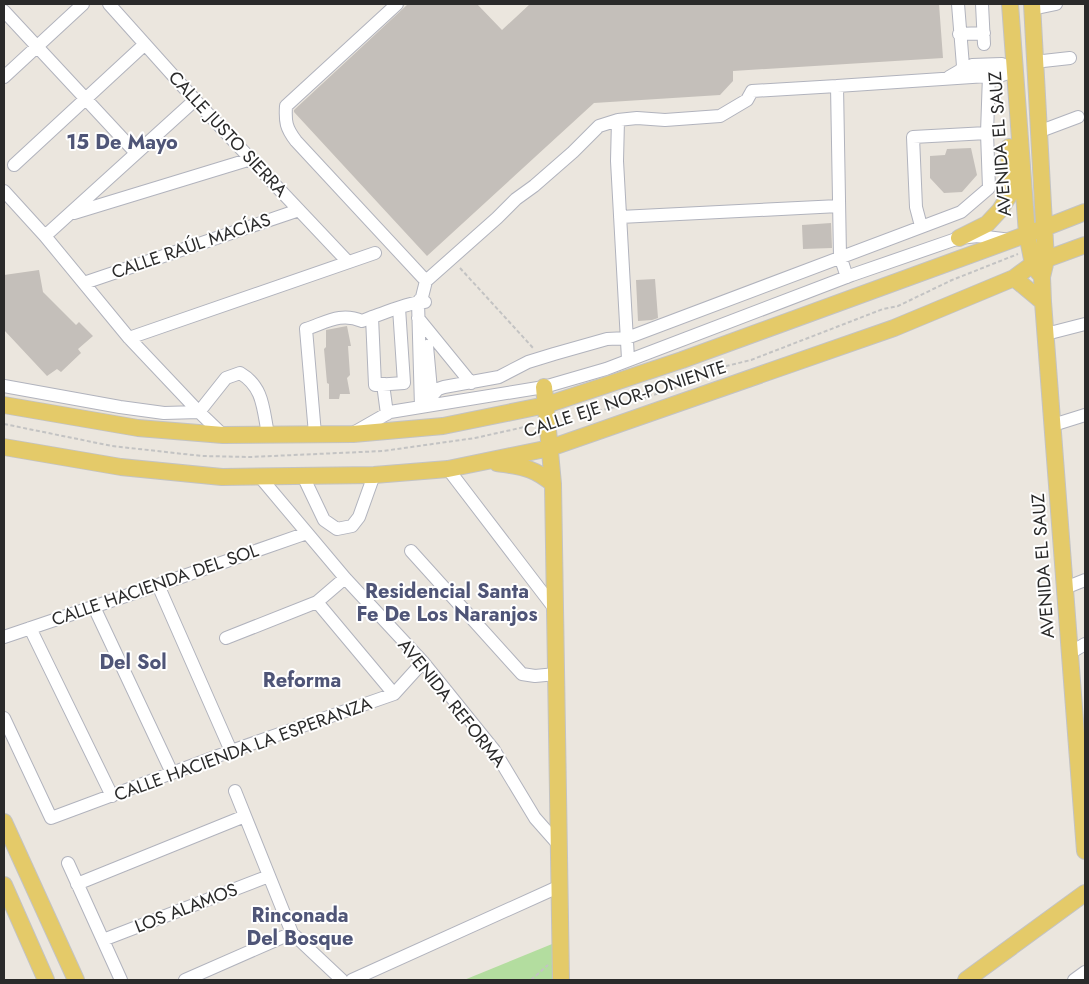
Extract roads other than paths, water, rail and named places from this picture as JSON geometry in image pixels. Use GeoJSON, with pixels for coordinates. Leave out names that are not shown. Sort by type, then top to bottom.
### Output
{"type":"FeatureCollection","features":[{"type":"Feature","properties":{"kind":"main road","name":"AVENIDA EL SAUZ"},"geometry":{"type":"LineString","coordinates":[[1010,4],[1019,125],[1036,257],[1044,302],[1070,653],[1082,769],[1085,851]]}},
{"type":"Feature","properties":{"kind":"main road","name":"AVENIDA EL SAUZ"},"geometry":{"type":"LineString","coordinates":[[1032,6],[1044,228],[1036,257]]}},
{"type":"Feature","properties":{"kind":"main road"},"geometry":{"type":"LineString","coordinates":[[1015,71],[1034,65]]}},
{"type":"Feature","properties":{"kind":"main road"},"geometry":{"type":"LineString","coordinates":[[959,238],[987,224],[1000,210],[1010,194],[1009,140],[1019,125]]}},
{"type":"Feature","properties":{"kind":"main road","name":"CALLE EJE NOR-PONIENTE"},"geometry":{"type":"LineString","coordinates":[[1036,257],[1044,228],[1085,212]]}},
{"type":"Feature","properties":{"kind":"main road","name":"CALLE EJE NOR-PONIENTE"},"geometry":{"type":"LineString","coordinates":[[4,405],[138,428],[223,435],[353,434],[443,426],[546,406],[682,360],[1011,240],[1036,257]]}},
{"type":"Feature","properties":{"kind":"main road","name":"CALLE EJE NOR-PONIENTE"},"geometry":{"type":"LineString","coordinates":[[4,447],[121,467],[222,477],[374,475],[448,469],[550,448],[894,328],[1014,278],[1036,257],[1085,245]]}},
{"type":"Feature","properties":{"kind":"main road"},"geometry":{"type":"LineString","coordinates":[[1014,278],[1044,302]]}},
{"type":"Feature","properties":{"kind":"main road"},"geometry":{"type":"LineString","coordinates":[[544,387],[553,484],[561,980]]}},
{"type":"Feature","properties":{"kind":"main road"},"geometry":{"type":"LineString","coordinates":[[488,461],[526,468],[540,473],[553,484]]}},
{"type":"Feature","properties":{"kind":"main road"},"geometry":{"type":"LineString","coordinates":[[4,822],[76,980]]}},
{"type":"Feature","properties":{"kind":"main road"},"geometry":{"type":"LineString","coordinates":[[4,885],[46,980]]}},
{"type":"Feature","properties":{"kind":"main road"},"geometry":{"type":"LineString","coordinates":[[966,980],[1085,893]]}},
{"type":"Feature","properties":{"kind":"street"},"geometry":{"type":"LineString","coordinates":[[4,76],[83,4]]}},
{"type":"Feature","properties":{"kind":"street","name":"CALLE JUSTO SIERRA"},"geometry":{"type":"LineString","coordinates":[[109,4],[195,100],[348,262]]}},
{"type":"Feature","properties":{"kind":"street"},"geometry":{"type":"LineString","coordinates":[[397,4],[286,106],[285,121],[288,131],[296,141],[426,281]]}},
{"type":"Feature","properties":{"kind":"street"},"geometry":{"type":"LineString","coordinates":[[944,79],[961,70],[963,66],[958,4]]}},
{"type":"Feature","properties":{"kind":"street"},"geometry":{"type":"LineString","coordinates":[[960,34],[984,38],[982,4]]}},
{"type":"Feature","properties":{"kind":"street"},"geometry":{"type":"LineString","coordinates":[[1032,6],[1056,4]]}},
{"type":"Feature","properties":{"kind":"street"},"geometry":{"type":"LineString","coordinates":[[4,11],[136,154]]}},
{"type":"Feature","properties":{"kind":"street"},"geometry":{"type":"LineString","coordinates":[[14,165],[145,44]]}},
{"type":"Feature","properties":{"kind":"street"},"geometry":{"type":"LineString","coordinates":[[1034,65],[1070,58]]}},
{"type":"Feature","properties":{"kind":"street"},"geometry":{"type":"LineString","coordinates":[[957,78],[972,65],[1002,64],[1015,71]]}},
{"type":"Feature","properties":{"kind":"street"},"geometry":{"type":"LineString","coordinates":[[428,403],[422,322],[422,300],[426,281],[516,199],[573,152],[599,126],[618,120],[637,118],[664,120],[720,116],[747,100],[752,91],[1002,75],[1015,71]]}},
{"type":"Feature","properties":{"kind":"street"},"geometry":{"type":"LineString","coordinates":[[428,403],[438,389],[499,377],[528,362],[607,339],[627,338],[842,252],[961,212],[989,188],[987,133],[989,75]]}},
{"type":"Feature","properties":{"kind":"street"},"geometry":{"type":"LineString","coordinates":[[836,86],[842,252],[849,276]]}},
{"type":"Feature","properties":{"kind":"street"},"geometry":{"type":"LineString","coordinates":[[45,236],[195,100]]}},
{"type":"Feature","properties":{"kind":"street"},"geometry":{"type":"LineString","coordinates":[[1038,132],[1078,117]]}},
{"type":"Feature","properties":{"kind":"street"},"geometry":{"type":"LineString","coordinates":[[618,120],[616,161],[628,360]]}},
{"type":"Feature","properties":{"kind":"street"},"geometry":{"type":"LineString","coordinates":[[921,226],[916,207],[913,136],[987,133]]}},
{"type":"Feature","properties":{"kind":"street"},"geometry":{"type":"LineString","coordinates":[[69,214],[251,159]]}},
{"type":"Feature","properties":{"kind":"street"},"geometry":{"type":"LineString","coordinates":[[4,191],[45,236],[129,338],[223,435]]}},
{"type":"Feature","properties":{"kind":"street"},"geometry":{"type":"LineString","coordinates":[[620,217],[839,206]]}},
{"type":"Feature","properties":{"kind":"street","name":"CALLE RAÚL MACÍAS"},"geometry":{"type":"LineString","coordinates":[[84,283],[299,210]]}},
{"type":"Feature","properties":{"kind":"street"},"geometry":{"type":"LineString","coordinates":[[353,434],[387,414],[428,403],[544,387],[606,369],[849,276],[959,238],[978,236],[1011,240]]}},
{"type":"Feature","properties":{"kind":"street"},"geometry":{"type":"LineString","coordinates":[[129,338],[374,253]]}},
{"type":"Feature","properties":{"kind":"street"},"geometry":{"type":"LineString","coordinates":[[315,434],[306,329],[341,316],[353,317],[362,321],[422,300]]}},
{"type":"Feature","properties":{"kind":"street"},"geometry":{"type":"LineString","coordinates":[[374,381],[404,383],[399,308]]}},
{"type":"Feature","properties":{"kind":"street"},"geometry":{"type":"LineString","coordinates":[[372,318],[374,381],[387,414]]}},
{"type":"Feature","properties":{"kind":"street"},"geometry":{"type":"LineString","coordinates":[[422,322],[471,383]]}},
{"type":"Feature","properties":{"kind":"street"},"geometry":{"type":"LineString","coordinates":[[1046,334],[1085,324]]}},
{"type":"Feature","properties":{"kind":"street"},"geometry":{"type":"LineString","coordinates":[[362,361],[374,354]]}},
{"type":"Feature","properties":{"kind":"street"},"geometry":{"type":"LineString","coordinates":[[4,386],[164,414],[199,412],[226,378],[240,373],[250,378],[258,390],[268,434]]}},
{"type":"Feature","properties":{"kind":"street"},"geometry":{"type":"LineString","coordinates":[[1053,425],[1085,415]]}},
{"type":"Feature","properties":{"kind":"street"},"geometry":{"type":"LineString","coordinates":[[448,469],[554,609]]}},
{"type":"Feature","properties":{"kind":"street"},"geometry":{"type":"LineString","coordinates":[[303,476],[324,520],[337,529],[352,526],[359,517],[374,475]]}},
{"type":"Feature","properties":{"kind":"street","name":"AVENIDA REFORMA"},"geometry":{"type":"LineString","coordinates":[[260,477],[345,578],[423,662],[494,750],[536,818],[558,844]]}},
{"type":"Feature","properties":{"kind":"street","name":"CALLE HACIENDA DEL SOL"},"geometry":{"type":"LineString","coordinates":[[4,637],[307,533]]}},
{"type":"Feature","properties":{"kind":"street"},"geometry":{"type":"LineString","coordinates":[[412,551],[522,674],[534,676],[556,674]]}},
{"type":"Feature","properties":{"kind":"street"},"geometry":{"type":"LineString","coordinates":[[226,638],[318,602],[345,578]]}},
{"type":"Feature","properties":{"kind":"street"},"geometry":{"type":"LineString","coordinates":[[1065,588],[1085,580]]}},
{"type":"Feature","properties":{"kind":"street"},"geometry":{"type":"LineString","coordinates":[[158,585],[230,751]]}},
{"type":"Feature","properties":{"kind":"street"},"geometry":{"type":"LineString","coordinates":[[318,602],[394,694]]}},
{"type":"Feature","properties":{"kind":"street"},"geometry":{"type":"LineString","coordinates":[[94,607],[172,773]]}},
{"type":"Feature","properties":{"kind":"street"},"geometry":{"type":"LineString","coordinates":[[30,628],[112,796]]}},
{"type":"Feature","properties":{"kind":"street"},"geometry":{"type":"LineString","coordinates":[[1070,653],[1085,644]]}},
{"type":"Feature","properties":{"kind":"street","name":"CALLE HACIENDA LA ESPERANZA"},"geometry":{"type":"LineString","coordinates":[[4,718],[51,818],[230,751],[394,694],[423,662]]}},
{"type":"Feature","properties":{"kind":"street"},"geometry":{"type":"LineString","coordinates":[[235,791],[292,933],[342,980]]}},
{"type":"Feature","properties":{"kind":"street"},"geometry":{"type":"LineString","coordinates":[[77,884],[245,816]]}},
{"type":"Feature","properties":{"kind":"street"},"geometry":{"type":"LineString","coordinates":[[68,863],[121,980]]}},
{"type":"Feature","properties":{"kind":"street","name":"LOS ALAMOS"},"geometry":{"type":"LineString","coordinates":[[103,940],[270,876]]}},
{"type":"Feature","properties":{"kind":"street"},"geometry":{"type":"LineString","coordinates":[[352,980],[558,887]]}},
{"type":"Feature","properties":{"kind":"street"},"geometry":{"type":"LineString","coordinates":[[185,980],[292,933]]}},
{"type":"Feature","properties":{"kind":"street"},"geometry":{"type":"LineString","coordinates":[[1074,980],[1085,972]]}},
{"type":"Feature","properties":{"kind":"district","name":"15 De Mayo"},"geometry":{"type":"Point","coordinates":[122,142]}},
{"type":"Feature","properties":{"kind":"district","name":"Residencial Santa Fe De Los Naranjos"},"geometry":{"type":"Point","coordinates":[447,602]}},
{"type":"Feature","properties":{"kind":"district","name":"Del Sol"},"geometry":{"type":"Point","coordinates":[133,662]}},
{"type":"Feature","properties":{"kind":"district","name":"Reforma"},"geometry":{"type":"Point","coordinates":[302,680]}},
{"type":"Feature","properties":{"kind":"district","name":"Rinconada Del Bosque"},"geometry":{"type":"Point","coordinates":[300,926]}}]}
